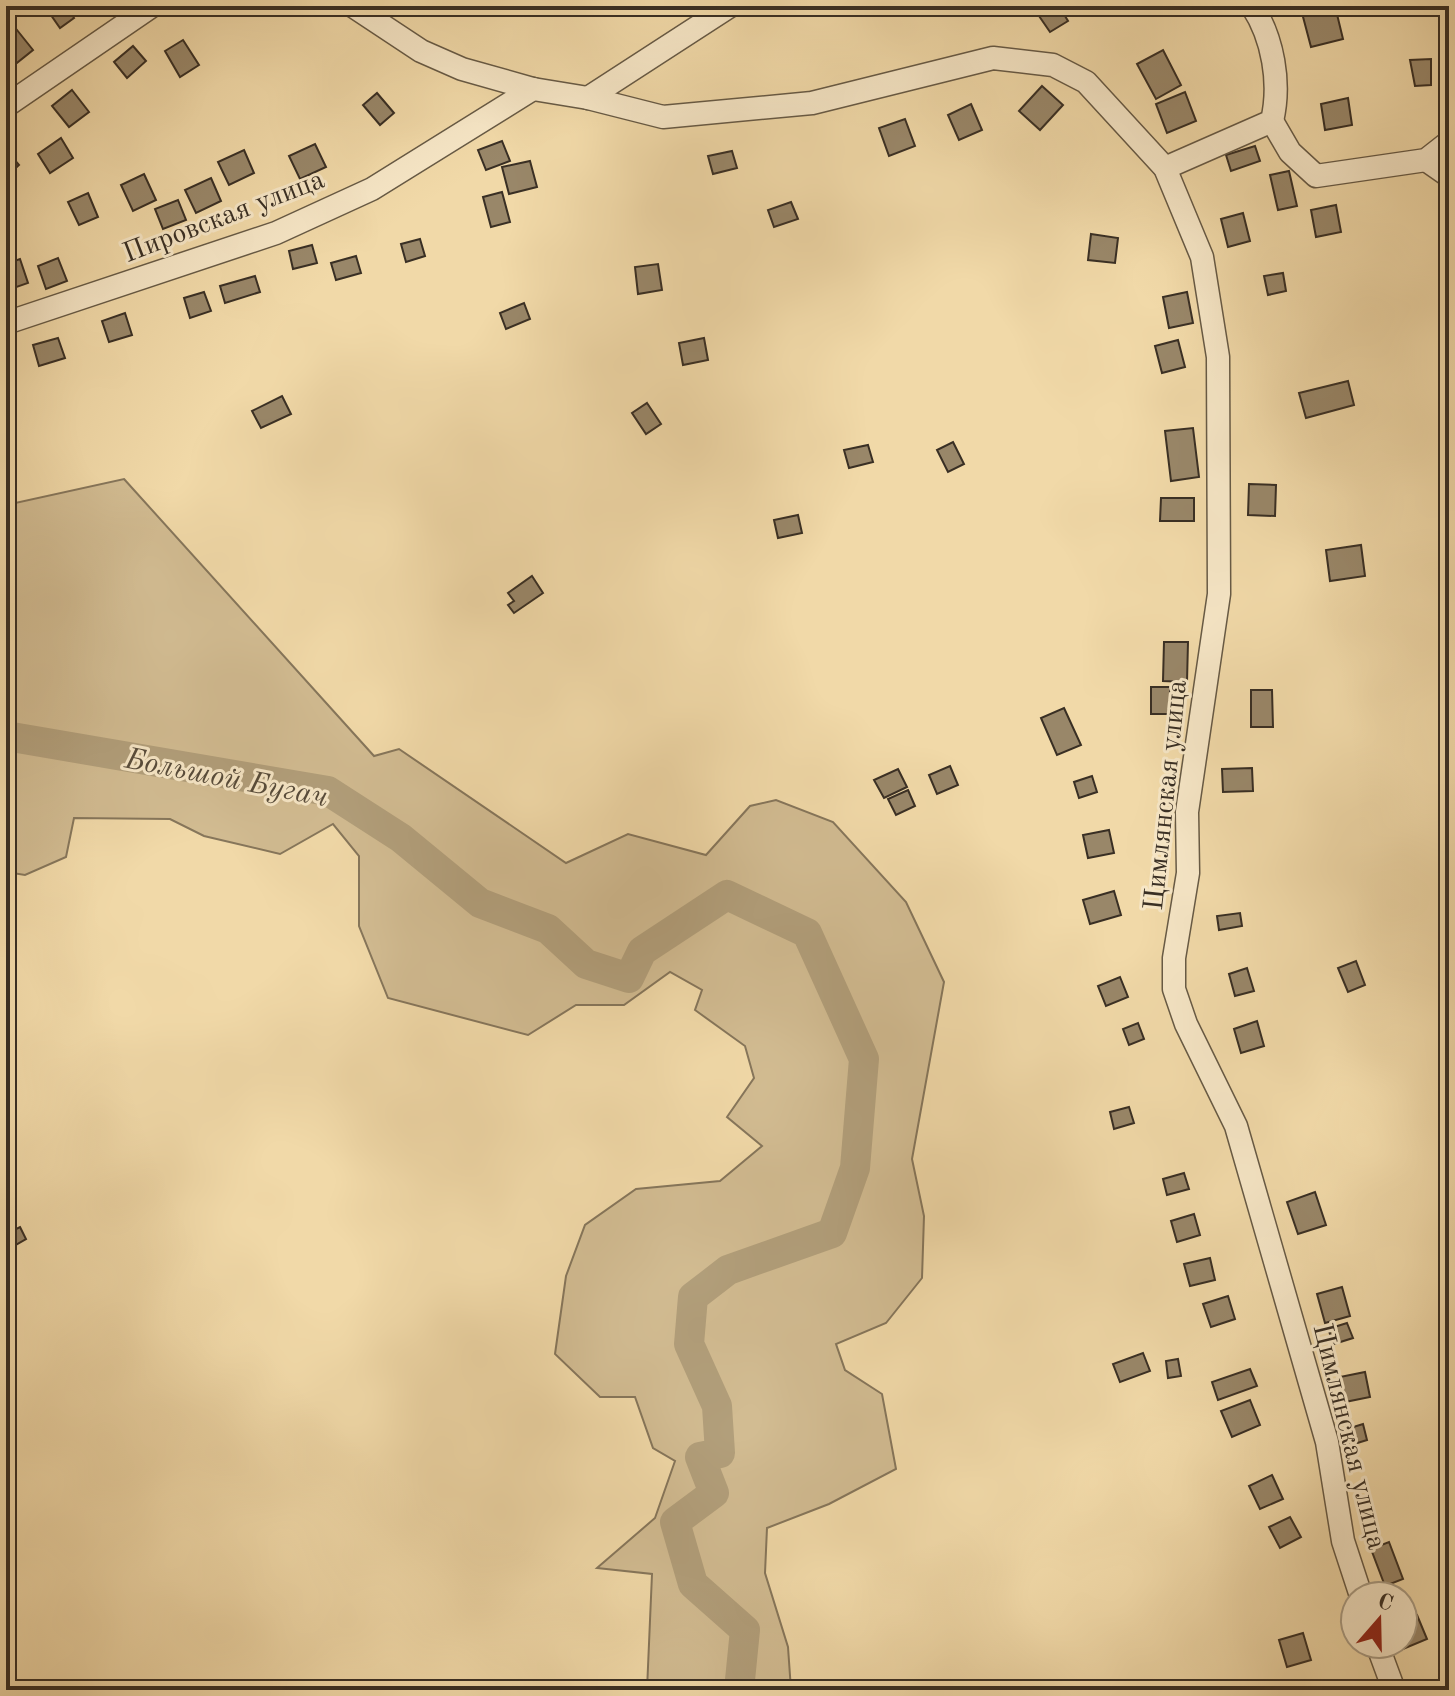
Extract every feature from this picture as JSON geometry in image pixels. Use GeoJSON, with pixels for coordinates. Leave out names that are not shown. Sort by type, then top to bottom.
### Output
{"type":"FeatureCollection","features":[{"type":"Feature","properties":{"kind":"street"},"geometry":{"type":"LineString","coordinates":[[6,106],[152,6]]}},
{"type":"Feature","properties":{"kind":"street","name":"Цимлянская улица"},"geometry":{"type":"LineString","coordinates":[[353,6],[421,51],[462,69],[533,89],[588,98],[663,117],[812,103],[993,58],[1053,65],[1086,82],[1165,168],[1202,257],[1218,357],[1219,594],[1187,812],[1188,873],[1174,958],[1174,989],[1186,1024],[1236,1126],[1327,1442],[1343,1541],[1356,1580]]}},
{"type":"Feature","properties":{"kind":"street"},"geometry":{"type":"LineString","coordinates":[[588,98],[730,6]]}},
{"type":"Feature","properties":{"kind":"street"},"geometry":{"type":"LineString","coordinates":[[1252,6],[1262,21],[1277,77],[1272,121],[1290,152],[1316,176],[1426,160],[1449,142]]}},
{"type":"Feature","properties":{"kind":"street","name":"Пировская улица"},"geometry":{"type":"LineString","coordinates":[[6,323],[276,233],[372,189],[533,89]]}},
{"type":"Feature","properties":{"kind":"street"},"geometry":{"type":"LineString","coordinates":[[1165,168],[1272,121]]}},
{"type":"Feature","properties":{"kind":"street"},"geometry":{"type":"LineString","coordinates":[[1426,160],[1449,176]]}},
{"type":"Feature","properties":{"kind":"street"},"geometry":{"type":"LineString","coordinates":[[1383,1660],[1394,1690]]}},
{"type":"Feature","properties":{"kind":"shaded area"},"geometry":{"type":"Polygon","coordinates":[[[124,479],[374,756],[399,749],[566,863],[628,834],[706,855],[750,806],[776,800],[833,822],[906,902],[944,982],[912,1159],[924,1216],[922,1278],[886,1323],[836,1344],[845,1370],[882,1394],[896,1469],[829,1504],[767,1528],[765,1573],[788,1647],[791,1690],[647,1690],[652,1574],[597,1568],[655,1518],[675,1461],[653,1448],[635,1397],[600,1397],[555,1354],[566,1276],[585,1225],[636,1189],[720,1181],[762,1146],[727,1117],[754,1078],[745,1046],[695,1010],[702,990],[670,972],[624,1005],[576,1005],[528,1035],[388,998],[359,926],[359,856],[333,824],[280,854],[204,836],[170,819],[74,818],[66,857],[25,875],[6,872],[6,505],[124,479]]]}},
{"type":"Feature","properties":{"kind":"building"},"geometry":{"type":"Polygon","coordinates":[[[66,6],[74,18],[60,28],[46,8],[66,6]]]}},
{"type":"Feature","properties":{"kind":"building"},"geometry":{"type":"Polygon","coordinates":[[[1048,6],[1059,6],[1068,21],[1050,32],[1037,13],[1048,6]]]}},
{"type":"Feature","properties":{"kind":"building"},"geometry":{"type":"Polygon","coordinates":[[[1335,6],[1343,39],[1311,47],[1302,13],[1335,6]]]}},
{"type":"Feature","properties":{"kind":"building"},"geometry":{"type":"Polygon","coordinates":[[[13,25],[33,50],[13,66],[6,58],[6,31],[13,25]]]}},
{"type":"Feature","properties":{"kind":"building"},"geometry":{"type":"Polygon","coordinates":[[[183,40],[199,65],[180,77],[165,51],[183,40]]]}},
{"type":"Feature","properties":{"kind":"building"},"geometry":{"type":"Polygon","coordinates":[[[133,46],[146,61],[127,78],[114,62],[133,46]]]}},
{"type":"Feature","properties":{"kind":"building"},"geometry":{"type":"Polygon","coordinates":[[[1163,50],[1181,85],[1156,99],[1137,64],[1163,50]]]}},
{"type":"Feature","properties":{"kind":"building"},"geometry":{"type":"Polygon","coordinates":[[[1431,59],[1431,85],[1415,86],[1410,60],[1431,59]]]}},
{"type":"Feature","properties":{"kind":"building"},"geometry":{"type":"Polygon","coordinates":[[[1042,86],[1063,105],[1040,130],[1019,111],[1042,86]]]}},
{"type":"Feature","properties":{"kind":"building"},"geometry":{"type":"Polygon","coordinates":[[[72,90],[89,112],[69,127],[52,106],[72,90]]]}},
{"type":"Feature","properties":{"kind":"building"},"geometry":{"type":"Polygon","coordinates":[[[1185,92],[1196,121],[1167,133],[1156,104],[1185,92]]]}},
{"type":"Feature","properties":{"kind":"building"},"geometry":{"type":"Polygon","coordinates":[[[377,93],[394,113],[380,125],[363,105],[377,93]]]}},
{"type":"Feature","properties":{"kind":"building"},"geometry":{"type":"Polygon","coordinates":[[[1348,98],[1352,125],[1325,130],[1321,104],[1348,98]]]}},
{"type":"Feature","properties":{"kind":"building"},"geometry":{"type":"Polygon","coordinates":[[[971,104],[982,130],[959,140],[948,115],[971,104]]]}},
{"type":"Feature","properties":{"kind":"building"},"geometry":{"type":"Polygon","coordinates":[[[905,119],[915,146],[889,156],[879,128],[905,119]]]}},
{"type":"Feature","properties":{"kind":"building"},"geometry":{"type":"Polygon","coordinates":[[[61,138],[73,158],[50,173],[38,154],[61,138]]]}},
{"type":"Feature","properties":{"kind":"building"},"geometry":{"type":"Polygon","coordinates":[[[502,141],[510,161],[486,170],[478,150],[502,141]]]}},
{"type":"Feature","properties":{"kind":"building"},"geometry":{"type":"Polygon","coordinates":[[[315,144],[326,167],[300,179],[289,156],[315,144]]]}},
{"type":"Feature","properties":{"kind":"building"},"geometry":{"type":"Polygon","coordinates":[[[1255,146],[1260,161],[1231,171],[1226,155],[1255,146]]]}},
{"type":"Feature","properties":{"kind":"building"},"geometry":{"type":"Polygon","coordinates":[[[6,150],[19,165],[7,176],[6,175],[6,150]]]}},
{"type":"Feature","properties":{"kind":"building"},"geometry":{"type":"Polygon","coordinates":[[[244,150],[254,173],[229,185],[218,162],[244,150]]]}},
{"type":"Feature","properties":{"kind":"building"},"geometry":{"type":"Polygon","coordinates":[[[732,151],[737,168],[713,174],[708,156],[732,151]]]}},
{"type":"Feature","properties":{"kind":"building"},"geometry":{"type":"Polygon","coordinates":[[[530,161],[537,187],[509,194],[502,167],[530,161]]]}},
{"type":"Feature","properties":{"kind":"building"},"geometry":{"type":"Polygon","coordinates":[[[1289,171],[1297,206],[1278,210],[1270,175],[1289,171]]]}},
{"type":"Feature","properties":{"kind":"building"},"geometry":{"type":"Polygon","coordinates":[[[144,174],[156,200],[133,211],[121,185],[144,174]]]}},
{"type":"Feature","properties":{"kind":"building"},"geometry":{"type":"Polygon","coordinates":[[[211,178],[221,201],[196,213],[185,190],[211,178]]]}},
{"type":"Feature","properties":{"kind":"building"},"geometry":{"type":"Polygon","coordinates":[[[502,192],[510,222],[491,227],[483,197],[502,192]]]}},
{"type":"Feature","properties":{"kind":"building"},"geometry":{"type":"Polygon","coordinates":[[[88,193],[98,217],[79,225],[68,202],[88,193]]]}},
{"type":"Feature","properties":{"kind":"building"},"geometry":{"type":"Polygon","coordinates":[[[178,200],[186,220],[163,229],[155,209],[178,200]]]}},
{"type":"Feature","properties":{"kind":"building"},"geometry":{"type":"Polygon","coordinates":[[[791,202],[798,219],[774,227],[768,210],[791,202]]]}},
{"type":"Feature","properties":{"kind":"building"},"geometry":{"type":"Polygon","coordinates":[[[1336,205],[1341,232],[1316,237],[1311,210],[1336,205]]]}},
{"type":"Feature","properties":{"kind":"building"},"geometry":{"type":"Polygon","coordinates":[[[1243,213],[1250,241],[1228,247],[1221,219],[1243,213]]]}},
{"type":"Feature","properties":{"kind":"building"},"geometry":{"type":"Polygon","coordinates":[[[1091,234],[1118,238],[1115,263],[1088,260],[1091,234]]]}},
{"type":"Feature","properties":{"kind":"building"},"geometry":{"type":"Polygon","coordinates":[[[420,239],[425,256],[406,262],[401,244],[420,239]]]}},
{"type":"Feature","properties":{"kind":"building"},"geometry":{"type":"Polygon","coordinates":[[[312,245],[317,263],[293,269],[289,251],[312,245]]]}},
{"type":"Feature","properties":{"kind":"building"},"geometry":{"type":"Polygon","coordinates":[[[356,256],[361,273],[336,280],[331,263],[356,256]]]}},
{"type":"Feature","properties":{"kind":"building"},"geometry":{"type":"Polygon","coordinates":[[[58,258],[67,281],[46,289],[38,266],[58,258]]]}},
{"type":"Feature","properties":{"kind":"building"},"geometry":{"type":"Polygon","coordinates":[[[20,259],[28,283],[8,290],[6,264],[20,259]]]}},
{"type":"Feature","properties":{"kind":"building"},"geometry":{"type":"Polygon","coordinates":[[[658,264],[662,290],[638,294],[635,267],[658,264]]]}},
{"type":"Feature","properties":{"kind":"building"},"geometry":{"type":"Polygon","coordinates":[[[1283,273],[1286,291],[1268,295],[1264,276],[1283,273]]]}},
{"type":"Feature","properties":{"kind":"building"},"geometry":{"type":"Polygon","coordinates":[[[255,276],[260,292],[225,303],[220,286],[255,276]]]}},
{"type":"Feature","properties":{"kind":"building"},"geometry":{"type":"Polygon","coordinates":[[[204,292],[211,311],[190,318],[184,298],[204,292]]]}},
{"type":"Feature","properties":{"kind":"building"},"geometry":{"type":"Polygon","coordinates":[[[1187,292],[1193,323],[1169,328],[1163,297],[1187,292]]]}},
{"type":"Feature","properties":{"kind":"building"},"geometry":{"type":"Polygon","coordinates":[[[524,303],[530,319],[506,329],[500,313],[524,303]]]}},
{"type":"Feature","properties":{"kind":"building"},"geometry":{"type":"Polygon","coordinates":[[[125,313],[132,335],[109,342],[102,321],[125,313]]]}},
{"type":"Feature","properties":{"kind":"building"},"geometry":{"type":"Polygon","coordinates":[[[58,338],[65,358],[39,366],[33,345],[58,338]]]}},
{"type":"Feature","properties":{"kind":"building"},"geometry":{"type":"Polygon","coordinates":[[[704,338],[708,360],[683,365],[679,343],[704,338]]]}},
{"type":"Feature","properties":{"kind":"building"},"geometry":{"type":"Polygon","coordinates":[[[1178,340],[1185,367],[1162,373],[1155,346],[1178,340]]]}},
{"type":"Feature","properties":{"kind":"building"},"geometry":{"type":"Polygon","coordinates":[[[1348,381],[1354,405],[1306,418],[1299,393],[1348,381]]]}},
{"type":"Feature","properties":{"kind":"building"},"geometry":{"type":"Polygon","coordinates":[[[282,396],[291,414],[261,428],[252,411],[282,396]]]}},
{"type":"Feature","properties":{"kind":"building"},"geometry":{"type":"Polygon","coordinates":[[[647,403],[661,424],[646,434],[632,413],[647,403]]]}},
{"type":"Feature","properties":{"kind":"building"},"geometry":{"type":"Polygon","coordinates":[[[1193,428],[1199,477],[1171,481],[1165,431],[1193,428]]]}},
{"type":"Feature","properties":{"kind":"building"},"geometry":{"type":"Polygon","coordinates":[[[953,442],[964,464],[948,472],[937,450],[953,442]]]}},
{"type":"Feature","properties":{"kind":"building"},"geometry":{"type":"Polygon","coordinates":[[[868,445],[873,462],[849,468],[844,450],[868,445]]]}},
{"type":"Feature","properties":{"kind":"building"},"geometry":{"type":"Polygon","coordinates":[[[1249,484],[1276,485],[1275,516],[1248,515],[1249,484]]]}},
{"type":"Feature","properties":{"kind":"building"},"geometry":{"type":"Polygon","coordinates":[[[1161,498],[1194,498],[1194,521],[1160,521],[1161,498]]]}},
{"type":"Feature","properties":{"kind":"building"},"geometry":{"type":"Polygon","coordinates":[[[798,515],[802,533],[778,538],[774,520],[798,515]]]}},
{"type":"Feature","properties":{"kind":"building"},"geometry":{"type":"Polygon","coordinates":[[[1361,545],[1365,576],[1330,581],[1326,550],[1361,545]]]}},
{"type":"Feature","properties":{"kind":"building"},"geometry":{"type":"Polygon","coordinates":[[[532,576],[543,593],[514,613],[508,605],[514,601],[508,593],[532,576]]]}},
{"type":"Feature","properties":{"kind":"building"},"geometry":{"type":"Polygon","coordinates":[[[1164,642],[1188,642],[1187,682],[1163,681],[1164,642]]]}},
{"type":"Feature","properties":{"kind":"building"},"geometry":{"type":"Polygon","coordinates":[[[1151,687],[1170,687],[1170,714],[1151,714],[1151,687]]]}},
{"type":"Feature","properties":{"kind":"building"},"geometry":{"type":"Polygon","coordinates":[[[1251,690],[1272,690],[1273,727],[1251,727],[1251,690]]]}},
{"type":"Feature","properties":{"kind":"building"},"geometry":{"type":"Polygon","coordinates":[[[1064,708],[1081,745],[1057,755],[1041,718],[1064,708]]]}},
{"type":"Feature","properties":{"kind":"building"},"geometry":{"type":"Polygon","coordinates":[[[950,766],[958,785],[937,794],[929,775],[950,766]]]}},
{"type":"Feature","properties":{"kind":"building"},"geometry":{"type":"Polygon","coordinates":[[[1252,768],[1253,791],[1223,792],[1222,769],[1252,768]]]}},
{"type":"Feature","properties":{"kind":"building"},"geometry":{"type":"Polygon","coordinates":[[[898,769],[907,787],[884,798],[874,780],[898,769]]]}},
{"type":"Feature","properties":{"kind":"building"},"geometry":{"type":"Polygon","coordinates":[[[1092,776],[1097,792],[1079,798],[1074,782],[1092,776]]]}},
{"type":"Feature","properties":{"kind":"building"},"geometry":{"type":"Polygon","coordinates":[[[908,790],[915,806],[896,815],[888,799],[908,790]]]}},
{"type":"Feature","properties":{"kind":"building"},"geometry":{"type":"Polygon","coordinates":[[[1109,830],[1114,853],[1088,858],[1083,835],[1109,830]]]}},
{"type":"Feature","properties":{"kind":"building"},"geometry":{"type":"Polygon","coordinates":[[[1114,891],[1121,915],[1090,924],[1083,900],[1114,891]]]}},
{"type":"Feature","properties":{"kind":"building"},"geometry":{"type":"Polygon","coordinates":[[[1240,913],[1242,926],[1219,930],[1217,916],[1240,913]]]}},
{"type":"Feature","properties":{"kind":"building"},"geometry":{"type":"Polygon","coordinates":[[[1356,961],[1365,985],[1348,992],[1338,968],[1356,961]]]}},
{"type":"Feature","properties":{"kind":"building"},"geometry":{"type":"Polygon","coordinates":[[[1247,968],[1254,991],[1235,996],[1229,974],[1247,968]]]}},
{"type":"Feature","properties":{"kind":"building"},"geometry":{"type":"Polygon","coordinates":[[[1120,977],[1128,997],[1106,1006],[1098,986],[1120,977]]]}},
{"type":"Feature","properties":{"kind":"building"},"geometry":{"type":"Polygon","coordinates":[[[1257,1021],[1264,1046],[1241,1053],[1234,1029],[1257,1021]]]}},
{"type":"Feature","properties":{"kind":"building"},"geometry":{"type":"Polygon","coordinates":[[[1138,1023],[1144,1039],[1129,1045],[1123,1029],[1138,1023]]]}},
{"type":"Feature","properties":{"kind":"building"},"geometry":{"type":"Polygon","coordinates":[[[1129,1107],[1134,1123],[1114,1129],[1110,1112],[1129,1107]]]}},
{"type":"Feature","properties":{"kind":"building"},"geometry":{"type":"Polygon","coordinates":[[[1184,1173],[1189,1189],[1167,1195],[1163,1179],[1184,1173]]]}},
{"type":"Feature","properties":{"kind":"building"},"geometry":{"type":"Polygon","coordinates":[[[1315,1192],[1326,1225],[1298,1234],[1287,1202],[1315,1192]]]}},
{"type":"Feature","properties":{"kind":"building"},"geometry":{"type":"Polygon","coordinates":[[[1194,1214],[1200,1235],[1177,1242],[1171,1221],[1194,1214]]]}},
{"type":"Feature","properties":{"kind":"building"},"geometry":{"type":"Polygon","coordinates":[[[20,1227],[26,1239],[12,1247],[6,1234],[20,1227]]]}},
{"type":"Feature","properties":{"kind":"building"},"geometry":{"type":"Polygon","coordinates":[[[1210,1258],[1215,1280],[1190,1286],[1184,1264],[1210,1258]]]}},
{"type":"Feature","properties":{"kind":"building"},"geometry":{"type":"Polygon","coordinates":[[[1342,1287],[1350,1316],[1325,1323],[1317,1294],[1342,1287]]]}},
{"type":"Feature","properties":{"kind":"building"},"geometry":{"type":"Polygon","coordinates":[[[1228,1296],[1235,1319],[1211,1327],[1203,1304],[1228,1296]]]}},
{"type":"Feature","properties":{"kind":"building"},"geometry":{"type":"Polygon","coordinates":[[[1347,1323],[1353,1338],[1334,1344],[1328,1329],[1347,1323]]]}},
{"type":"Feature","properties":{"kind":"building"},"geometry":{"type":"Polygon","coordinates":[[[1143,1353],[1150,1371],[1120,1382],[1113,1364],[1143,1353]]]}},
{"type":"Feature","properties":{"kind":"building"},"geometry":{"type":"Polygon","coordinates":[[[1178,1359],[1181,1376],[1168,1378],[1166,1361],[1178,1359]]]}},
{"type":"Feature","properties":{"kind":"building"},"geometry":{"type":"Polygon","coordinates":[[[1250,1369],[1257,1386],[1218,1400],[1212,1382],[1250,1369]]]}},
{"type":"Feature","properties":{"kind":"building"},"geometry":{"type":"Polygon","coordinates":[[[1365,1372],[1370,1397],[1345,1402],[1340,1377],[1365,1372]]]}},
{"type":"Feature","properties":{"kind":"building"},"geometry":{"type":"Polygon","coordinates":[[[1250,1400],[1260,1425],[1232,1437],[1221,1411],[1250,1400]]]}},
{"type":"Feature","properties":{"kind":"building"},"geometry":{"type":"Polygon","coordinates":[[[1363,1424],[1367,1440],[1351,1445],[1347,1429],[1363,1424]]]}},
{"type":"Feature","properties":{"kind":"building"},"geometry":{"type":"Polygon","coordinates":[[[1272,1475],[1283,1499],[1260,1509],[1249,1486],[1272,1475]]]}},
{"type":"Feature","properties":{"kind":"building"},"geometry":{"type":"Polygon","coordinates":[[[1290,1517],[1301,1537],[1280,1548],[1269,1527],[1290,1517]]]}},
{"type":"Feature","properties":{"kind":"building"},"geometry":{"type":"Polygon","coordinates":[[[1389,1542],[1403,1579],[1383,1580],[1371,1549],[1389,1542]]]}},
{"type":"Feature","properties":{"kind":"building"},"geometry":{"type":"Polygon","coordinates":[[[1419,1620],[1427,1639],[1419,1642],[1419,1620]]]}},
{"type":"Feature","properties":{"kind":"building"},"geometry":{"type":"Polygon","coordinates":[[[1303,1633],[1311,1660],[1287,1667],[1279,1640],[1303,1633]]]}},
{"type":"Feature","properties":{"kind":"waterway","name":"Большой Бугач"},"geometry":{"type":"LineString","coordinates":[[6,736],[328,791],[401,838],[480,903],[548,929],[586,964],[629,978],[642,951],[727,895],[807,933],[864,1059],[855,1168],[832,1233],[728,1270],[693,1297],[689,1344],[717,1406],[720,1453],[700,1457],[714,1493],[675,1522],[693,1584],[745,1630],[739,1690]]}}]}
